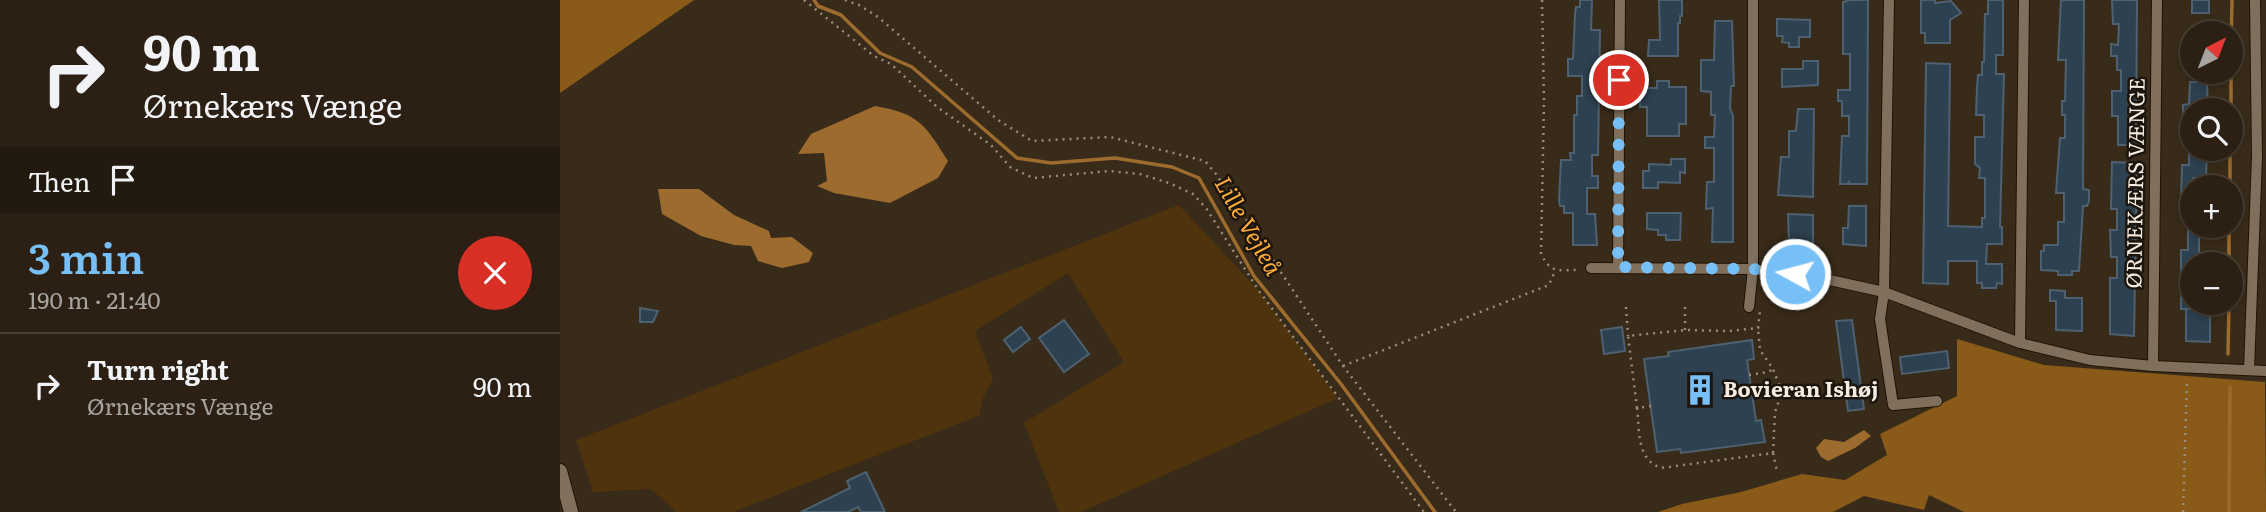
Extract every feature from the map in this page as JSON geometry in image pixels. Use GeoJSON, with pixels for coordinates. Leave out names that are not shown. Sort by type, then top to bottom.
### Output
{"type":"FeatureCollection","features":[{"type":"Feature","properties":{"kind":"street"},"geometry":{"type":"LineString","coordinates":[[1618,267],[1620,0]]}},
{"type":"Feature","properties":{"kind":"street"},"geometry":{"type":"LineString","coordinates":[[1753,0],[1755,307]]}},
{"type":"Feature","properties":{"kind":"street"},"geometry":{"type":"LineString","coordinates":[[1889,0],[1884,292],[1880,319],[1893,405],[1937,401]]}},
{"type":"Feature","properties":{"kind":"street"},"geometry":{"type":"LineString","coordinates":[[2020,343],[2024,0]]}},
{"type":"Feature","properties":{"kind":"street","name":"ØRNEKÆRS VÆNGE"},"geometry":{"type":"LineString","coordinates":[[2154,366],[2157,0]]}},
{"type":"Feature","properties":{"kind":"street"},"geometry":{"type":"LineString","coordinates":[[2249,370],[2257,156],[2256,0]]}},
{"type":"Feature","properties":{"kind":"street"},"geometry":{"type":"LineString","coordinates":[[1591,268],[1753,269],[1816,276],[1884,292],[2020,343],[2090,360],[2266,371]]}},
{"type":"Feature","properties":{"kind":"street"},"geometry":{"type":"LineString","coordinates":[[560,471],[570,512]]}},
{"type":"Feature","properties":{"kind":"path"},"geometry":{"type":"LineString","coordinates":[[804,0],[874,56],[891,64],[937,107],[991,145],[1010,167],[1022,174],[1033,178],[1109,171],[1140,174],[1193,194],[1206,208],[1259,291],[1423,512]]}},
{"type":"Feature","properties":{"kind":"path"},"geometry":{"type":"LineString","coordinates":[[845,0],[859,5],[878,18],[998,120],[1032,141],[1110,137],[1205,161],[1343,366],[1456,512]]}},
{"type":"Feature","properties":{"kind":"path"},"geometry":{"type":"LineString","coordinates":[[1542,0],[1544,101],[1541,254],[1546,265],[1555,271],[1591,268]]}},
{"type":"Feature","properties":{"kind":"path"},"geometry":{"type":"LineString","coordinates":[[1343,366],[1549,285],[1555,271]]}},
{"type":"Feature","properties":{"kind":"path"},"geometry":{"type":"LineString","coordinates":[[1626,307],[1643,456],[1661,468],[1773,453]]}},
{"type":"Feature","properties":{"kind":"path"},"geometry":{"type":"LineString","coordinates":[[1685,307],[1685,330]]}},
{"type":"Feature","properties":{"kind":"path"},"geometry":{"type":"LineString","coordinates":[[1755,307],[1760,350],[1773,369],[1782,392],[1775,412],[1773,453],[1777,471]]}},
{"type":"Feature","properties":{"kind":"path"},"geometry":{"type":"LineString","coordinates":[[1628,337],[1685,330],[1730,331],[1758,328]]}},
{"type":"Feature","properties":{"kind":"path"},"geometry":{"type":"LineString","coordinates":[[2183,512],[2188,366]]}},
{"type":"Feature","properties":{"kind":"path"},"geometry":{"type":"LineString","coordinates":[[1749,375],[1773,369]]}},
{"type":"Feature","properties":{"kind":"path"},"geometry":{"type":"LineString","coordinates":[[1637,408],[1651,406]]}},
{"type":"Feature","properties":{"kind":"shaded area"},"geometry":{"type":"Polygon","coordinates":[[[560,0],[694,0],[560,93],[560,0]]]}},
{"type":"Feature","properties":{"kind":"shaded area"},"geometry":{"type":"Polygon","coordinates":[[[875,106],[912,117],[927,130],[948,161],[938,178],[890,203],[834,193],[817,186],[827,181],[824,153],[798,154],[811,134],[875,106]]]}},
{"type":"Feature","properties":{"kind":"shaded area"},"geometry":{"type":"Polygon","coordinates":[[[658,189],[699,189],[734,215],[769,231],[771,238],[792,237],[813,253],[809,262],[782,268],[758,261],[751,246],[734,245],[701,236],[662,214],[658,189]]]}},
{"type":"Feature","properties":{"kind":"shaded area"},"geometry":{"type":"Polygon","coordinates":[[[1179,205],[1259,291],[1338,398],[1081,512],[1059,512],[1024,423],[1124,362],[1068,273],[975,331],[993,379],[982,400],[980,415],[733,512],[676,512],[651,489],[593,492],[576,440],[1179,205]]]}},
{"type":"Feature","properties":{"kind":"shaded area"},"geometry":{"type":"Polygon","coordinates":[[[1957,339],[2044,365],[2265,382],[2266,512],[1964,512],[1929,495],[1924,510],[1864,496],[1833,512],[1658,512],[1802,474],[1845,480],[1887,455],[1880,434],[1957,396],[1957,339]]]}},
{"type":"Feature","properties":{"kind":"shaded area"},"geometry":{"type":"Polygon","coordinates":[[[1864,430],[1871,436],[1855,448],[1828,461],[1821,457],[1816,448],[1824,439],[1844,442],[1864,430]]]}},
{"type":"Feature","properties":{"kind":"building"},"geometry":{"type":"Polygon","coordinates":[[[1580,0],[1592,0],[1591,30],[1600,30],[1598,155],[1592,155],[1592,176],[1598,176],[1598,188],[1587,188],[1587,214],[1595,214],[1597,245],[1573,245],[1573,213],[1564,213],[1564,206],[1560,206],[1559,201],[1561,160],[1571,160],[1570,153],[1574,153],[1574,115],[1577,115],[1577,96],[1582,96],[1582,76],[1568,76],[1568,59],[1573,59],[1576,7],[1580,7],[1580,0]]]}},
{"type":"Feature","properties":{"kind":"building"},"geometry":{"type":"Polygon","coordinates":[[[1659,0],[1682,0],[1682,16],[1678,23],[1678,56],[1648,56],[1649,40],[1660,40],[1659,0]]]}},
{"type":"Feature","properties":{"kind":"building"},"geometry":{"type":"Polygon","coordinates":[[[1868,0],[1867,184],[1840,184],[1842,136],[1849,136],[1849,116],[1842,116],[1842,101],[1838,101],[1838,90],[1850,90],[1850,54],[1843,54],[1843,2],[1868,0]]]}},
{"type":"Feature","properties":{"kind":"building"},"geometry":{"type":"Polygon","coordinates":[[[1921,0],[1935,0],[1935,3],[1951,1],[1961,13],[1950,20],[1950,43],[1925,43],[1925,33],[1921,33],[1921,0]]]}},
{"type":"Feature","properties":{"kind":"building"},"geometry":{"type":"Polygon","coordinates":[[[1988,0],[2003,0],[2003,55],[1996,55],[1996,74],[2004,74],[2000,227],[2002,244],[1987,244],[1986,264],[2002,264],[2002,284],[1997,283],[1996,288],[1982,288],[1982,283],[1977,283],[1977,261],[1948,261],[1948,284],[1923,283],[1926,63],[1950,64],[1948,226],[1982,227],[1982,218],[1985,218],[1985,178],[1979,178],[1980,168],[1975,164],[1975,137],[1984,137],[1984,115],[1976,115],[1978,75],[1982,75],[1984,62],[1988,0]]]}},
{"type":"Feature","properties":{"kind":"building"},"geometry":{"type":"Polygon","coordinates":[[[2061,0],[2084,0],[2083,189],[2089,190],[2089,201],[2087,206],[2083,206],[2079,271],[2072,271],[2072,275],[2058,275],[2058,271],[2041,270],[2041,251],[2044,251],[2044,245],[2058,245],[2058,222],[2064,222],[2064,193],[2056,193],[2060,138],[2065,138],[2062,101],[2065,101],[2066,60],[2058,60],[2061,0]]]}},
{"type":"Feature","properties":{"kind":"building"},"geometry":{"type":"Polygon","coordinates":[[[2112,0],[2137,0],[2136,145],[2118,145],[2118,116],[2112,116],[2112,91],[2121,91],[2121,70],[2117,70],[2117,56],[2111,56],[2111,44],[2118,45],[2119,24],[2113,24],[2112,0]]]}},
{"type":"Feature","properties":{"kind":"building"},"geometry":{"type":"Polygon","coordinates":[[[2192,0],[2209,0],[2209,13],[2192,13],[2192,0]]]}},
{"type":"Feature","properties":{"kind":"building"},"geometry":{"type":"Polygon","coordinates":[[[1777,19],[1810,20],[1810,37],[1799,37],[1799,47],[1789,47],[1789,43],[1782,42],[1783,36],[1777,36],[1777,19]]]}},
{"type":"Feature","properties":{"kind":"building"},"geometry":{"type":"Polygon","coordinates":[[[1715,21],[1732,21],[1734,86],[1731,86],[1730,108],[1733,116],[1733,242],[1712,242],[1713,208],[1706,209],[1707,182],[1714,182],[1714,148],[1705,148],[1705,137],[1714,137],[1715,115],[1711,115],[1711,92],[1701,91],[1701,60],[1714,60],[1715,21]]]}},
{"type":"Feature","properties":{"kind":"building"},"geometry":{"type":"Polygon","coordinates":[[[1803,61],[1818,61],[1818,85],[1782,87],[1782,69],[1803,69],[1803,61]]]}},
{"type":"Feature","properties":{"kind":"building"},"geometry":{"type":"Polygon","coordinates":[[[1657,81],[1669,81],[1669,87],[1686,87],[1686,124],[1679,124],[1679,136],[1647,136],[1647,107],[1640,107],[1640,88],[1657,88],[1657,81]]]}},
{"type":"Feature","properties":{"kind":"building"},"geometry":{"type":"Polygon","coordinates":[[[2190,84],[2207,84],[2208,98],[2189,98],[2190,84]]]}},
{"type":"Feature","properties":{"kind":"building"},"geometry":{"type":"Polygon","coordinates":[[[1798,109],[1814,109],[1813,197],[1778,195],[1781,157],[1789,157],[1789,131],[1796,131],[1798,109]]]}},
{"type":"Feature","properties":{"kind":"building"},"geometry":{"type":"Polygon","coordinates":[[[1671,159],[1685,159],[1685,173],[1680,172],[1680,183],[1658,182],[1658,188],[1643,188],[1643,171],[1649,171],[1649,164],[1671,165],[1671,159]]]}},
{"type":"Feature","properties":{"kind":"building"},"geometry":{"type":"Polygon","coordinates":[[[2189,161],[2207,161],[2206,175],[2182,175],[2182,165],[2189,165],[2189,161]]]}},
{"type":"Feature","properties":{"kind":"building"},"geometry":{"type":"Polygon","coordinates":[[[2112,162],[2137,163],[2134,336],[2110,334],[2110,278],[2117,278],[2117,257],[2111,257],[2110,230],[2117,230],[2117,209],[2111,209],[2112,162]]]}},
{"type":"Feature","properties":{"kind":"building"},"geometry":{"type":"Polygon","coordinates":[[[1849,206],[1866,206],[1866,246],[1843,244],[1843,228],[1848,228],[1849,206]]]}},
{"type":"Feature","properties":{"kind":"building"},"geometry":{"type":"Polygon","coordinates":[[[1647,213],[1681,213],[1680,240],[1666,240],[1666,235],[1658,235],[1658,230],[1647,229],[1647,213]]]}},
{"type":"Feature","properties":{"kind":"building"},"geometry":{"type":"Polygon","coordinates":[[[1788,214],[1813,215],[1813,245],[1795,245],[1795,242],[1789,242],[1788,214]]]}},
{"type":"Feature","properties":{"kind":"building"},"geometry":{"type":"Polygon","coordinates":[[[2188,238],[2199,238],[2199,252],[2181,252],[2188,250],[2188,238]]]}},
{"type":"Feature","properties":{"kind":"building"},"geometry":{"type":"Polygon","coordinates":[[[2050,290],[2065,291],[2065,298],[2082,298],[2082,331],[2056,330],[2056,301],[2050,301],[2050,290]]]}},
{"type":"Feature","properties":{"kind":"building"},"geometry":{"type":"Polygon","coordinates":[[[640,308],[658,311],[653,322],[640,322],[640,308]]]}},
{"type":"Feature","properties":{"kind":"building"},"geometry":{"type":"Polygon","coordinates":[[[2186,315],[2210,315],[2210,342],[2186,341],[2186,315]]]}},
{"type":"Feature","properties":{"kind":"building"},"geometry":{"type":"Polygon","coordinates":[[[1064,320],[1089,354],[1064,372],[1039,338],[1064,320]]]}},
{"type":"Feature","properties":{"kind":"building"},"geometry":{"type":"Polygon","coordinates":[[[1852,320],[1864,409],[1848,411],[1836,321],[1852,320]]]}},
{"type":"Feature","properties":{"kind":"building"},"geometry":{"type":"Polygon","coordinates":[[[1021,327],[1030,339],[1013,352],[1004,340],[1021,327]]]}},
{"type":"Feature","properties":{"kind":"building"},"geometry":{"type":"Polygon","coordinates":[[[1622,327],[1625,351],[1604,354],[1601,330],[1622,327]]]}},
{"type":"Feature","properties":{"kind":"building","name":"Bovieran Ishøj"},"geometry":{"type":"Polygon","coordinates":[[[1752,340],[1754,359],[1747,360],[1756,421],[1761,420],[1765,442],[1681,453],[1680,449],[1657,452],[1644,359],[1669,356],[1668,352],[1752,340]]]}},
{"type":"Feature","properties":{"kind":"building"},"geometry":{"type":"Polygon","coordinates":[[[1947,351],[1949,368],[1902,374],[1900,357],[1947,351]]]}},
{"type":"Feature","properties":{"kind":"building"},"geometry":{"type":"Polygon","coordinates":[[[866,472],[885,512],[861,512],[858,507],[848,512],[801,512],[850,488],[847,481],[866,472]]]}},
{"type":"Feature","properties":{"kind":"waterway","name":"Lille Vejleå"},"geometry":{"type":"LineString","coordinates":[[814,0],[818,6],[841,15],[880,53],[912,67],[1017,158],[1051,163],[1115,158],[1172,167],[1199,178],[1254,276],[1341,384],[1435,512]]}},
{"type":"Feature","properties":{"kind":"waterway"},"geometry":{"type":"LineString","coordinates":[[2232,0],[2232,21]]}},
{"type":"Feature","properties":{"kind":"waterway"},"geometry":{"type":"LineString","coordinates":[[2231,84],[2231,98]]}},
{"type":"Feature","properties":{"kind":"waterway"},"geometry":{"type":"LineString","coordinates":[[2230,161],[2230,175]]}},
{"type":"Feature","properties":{"kind":"waterway"},"geometry":{"type":"LineString","coordinates":[[2229,238],[2229,252]]}},
{"type":"Feature","properties":{"kind":"waterway"},"geometry":{"type":"LineString","coordinates":[[2228,354],[2229,315]]}},
{"type":"Feature","properties":{"kind":"waterway"},"geometry":{"type":"LineString","coordinates":[[2229,512],[2230,387]]}},
{"type":"Feature","properties":{"kind":"place","name":"Bovieran Ishøj"},"geometry":{"type":"Point","coordinates":[1700,390]}},
{"type":"Feature","properties":{"kind":"route"},"geometry":{"type":"LineString","coordinates":[[1619,80],[1618,267],[1753,269],[1795,274]]}}]}
